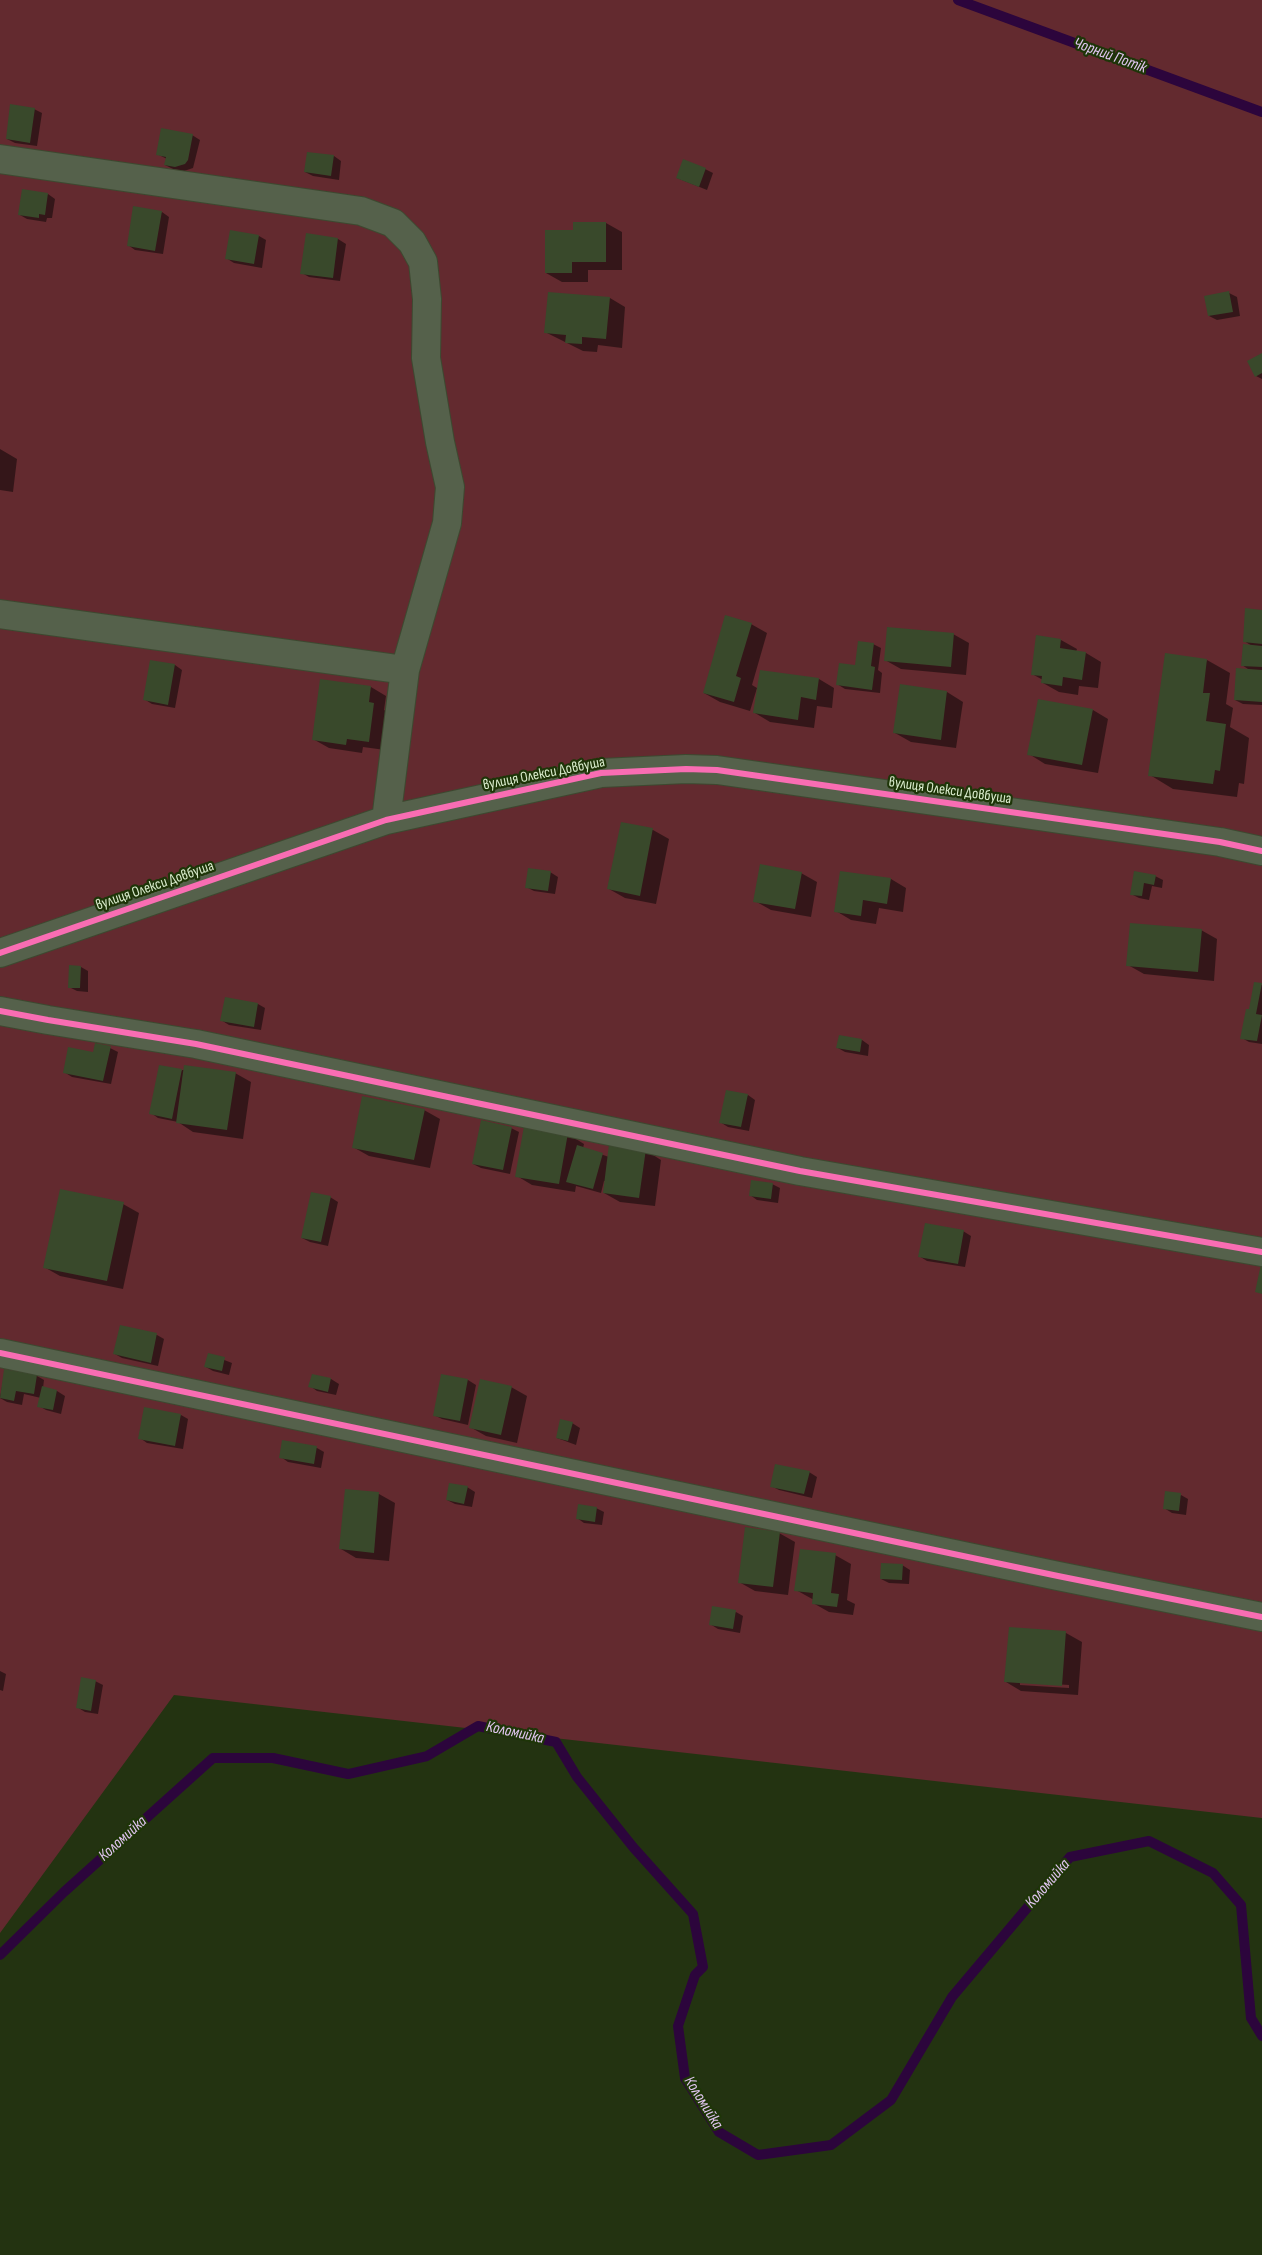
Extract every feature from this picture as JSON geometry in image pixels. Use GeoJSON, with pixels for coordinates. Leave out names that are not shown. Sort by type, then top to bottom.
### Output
{"type":"FeatureCollection","features":[{"type":"Feature","properties":{"kind":"street"},"geometry":{"type":"LineString","coordinates":[[0,159],[361,211],[393,223],[412,242],[423,262],[427,299],[426,358],[440,442],[450,486],[447,523],[405,670],[386,820]]}},
{"type":"Feature","properties":{"kind":"street"},"geometry":{"type":"LineString","coordinates":[[0,614],[405,670]]}},
{"type":"Feature","properties":{"kind":"street","name":"вулиця Олекси Довбуша"},"geometry":{"type":"LineString","coordinates":[[0,953],[386,820],[602,773],[686,769],[717,770],[1210,841],[1262,851]]}},
{"type":"Feature","properties":{"kind":"street"},"geometry":{"type":"LineString","coordinates":[[0,1011],[196,1044],[800,1171],[1262,1252]]}},
{"type":"Feature","properties":{"kind":"street"},"geometry":{"type":"LineString","coordinates":[[0,1353],[1038,1572],[1262,1616]]}},
{"type":"Feature","properties":{"kind":"shaded area"},"geometry":{"type":"Polygon","coordinates":[[[0,0],[1262,0],[1262,1818],[174,1695],[0,1933],[0,0]]]}},
{"type":"Feature","properties":{"kind":"building"},"geometry":{"type":"Polygon","coordinates":[[[10,104],[35,108],[30,143],[6,139],[10,104]]]}},
{"type":"Feature","properties":{"kind":"building"},"geometry":{"type":"Polygon","coordinates":[[[161,128],[193,134],[188,160],[185,164],[175,167],[164,165],[166,157],[156,155],[161,128]]]}},
{"type":"Feature","properties":{"kind":"building"},"geometry":{"type":"Polygon","coordinates":[[[307,152],[334,155],[331,176],[304,172],[307,152]]]}},
{"type":"Feature","properties":{"kind":"building"},"geometry":{"type":"Polygon","coordinates":[[[683,159],[706,168],[699,187],[676,178],[683,159]]]}},
{"type":"Feature","properties":{"kind":"building"},"geometry":{"type":"Polygon","coordinates":[[[22,189],[48,193],[45,215],[39,214],[39,218],[18,215],[22,189]]]}},
{"type":"Feature","properties":{"kind":"building"},"geometry":{"type":"Polygon","coordinates":[[[133,206],[162,211],[155,251],[127,246],[133,206]]]}},
{"type":"Feature","properties":{"kind":"building"},"geometry":{"type":"Polygon","coordinates":[[[573,222],[606,222],[606,262],[572,262],[572,273],[545,273],[545,230],[573,230],[573,222]]]}},
{"type":"Feature","properties":{"kind":"building"},"geometry":{"type":"Polygon","coordinates":[[[230,230],[259,235],[254,264],[225,259],[230,230]]]}},
{"type":"Feature","properties":{"kind":"building"},"geometry":{"type":"Polygon","coordinates":[[[306,233],[338,238],[333,278],[300,274],[306,233]]]}},
{"type":"Feature","properties":{"kind":"building"},"geometry":{"type":"Polygon","coordinates":[[[1229,291],[1233,312],[1208,316],[1204,296],[1229,291]]]}},
{"type":"Feature","properties":{"kind":"building"},"geometry":{"type":"Polygon","coordinates":[[[548,292],[610,297],[606,339],[582,337],[582,344],[565,343],[566,335],[544,333],[548,292]]]}},
{"type":"Feature","properties":{"kind":"building"},"geometry":{"type":"Polygon","coordinates":[[[1262,353],[1262,373],[1255,377],[1247,361],[1262,353]]]}},
{"type":"Feature","properties":{"kind":"building"},"geometry":{"type":"Polygon","coordinates":[[[1245,608],[1262,610],[1262,644],[1243,642],[1245,608]]]}},
{"type":"Feature","properties":{"kind":"building"},"geometry":{"type":"Polygon","coordinates":[[[725,615],[752,623],[736,676],[741,678],[734,702],[703,693],[725,615]]]}},
{"type":"Feature","properties":{"kind":"building"},"geometry":{"type":"Polygon","coordinates":[[[887,627],[954,633],[951,667],[884,661],[887,627]]]}},
{"type":"Feature","properties":{"kind":"building"},"geometry":{"type":"Polygon","coordinates":[[[1036,635],[1061,639],[1060,648],[1086,652],[1082,680],[1063,677],[1062,686],[1041,683],[1042,676],[1031,675],[1036,635]]]}},
{"type":"Feature","properties":{"kind":"building"},"geometry":{"type":"Polygon","coordinates":[[[858,641],[874,643],[871,666],[875,667],[872,690],[836,685],[839,663],[855,665],[858,641]]]}},
{"type":"Feature","properties":{"kind":"building"},"geometry":{"type":"Polygon","coordinates":[[[1243,644],[1262,646],[1262,667],[1241,666],[1243,644]]]}},
{"type":"Feature","properties":{"kind":"building"},"geometry":{"type":"Polygon","coordinates":[[[1165,653],[1207,659],[1203,693],[1210,693],[1206,721],[1226,724],[1220,771],[1215,770],[1213,784],[1148,776],[1165,653]]]}},
{"type":"Feature","properties":{"kind":"building"},"geometry":{"type":"Polygon","coordinates":[[[150,660],[175,664],[168,705],[143,700],[150,660]]]}},
{"type":"Feature","properties":{"kind":"building"},"geometry":{"type":"Polygon","coordinates":[[[1236,668],[1262,670],[1262,702],[1234,700],[1236,668]]]}},
{"type":"Feature","properties":{"kind":"building"},"geometry":{"type":"Polygon","coordinates":[[[760,670],[819,678],[816,700],[801,697],[798,720],[753,713],[760,670]]]}},
{"type":"Feature","properties":{"kind":"building"},"geometry":{"type":"Polygon","coordinates":[[[320,679],[371,686],[369,702],[374,703],[369,742],[347,739],[346,745],[312,740],[320,679]]]}},
{"type":"Feature","properties":{"kind":"building"},"geometry":{"type":"Polygon","coordinates":[[[900,684],[947,691],[941,740],[893,733],[900,684]]]}},
{"type":"Feature","properties":{"kind":"building"},"geometry":{"type":"Polygon","coordinates":[[[1038,699],[1093,709],[1082,765],[1027,755],[1038,699]]]}},
{"type":"Feature","properties":{"kind":"building"},"geometry":{"type":"Polygon","coordinates":[[[621,822],[653,828],[640,896],[607,889],[621,822]]]}},
{"type":"Feature","properties":{"kind":"building"},"geometry":{"type":"Polygon","coordinates":[[[760,864],[802,872],[795,909],[753,902],[760,864]]]}},
{"type":"Feature","properties":{"kind":"building"},"geometry":{"type":"Polygon","coordinates":[[[528,868],[551,871],[548,891],[525,888],[528,868]]]}},
{"type":"Feature","properties":{"kind":"building"},"geometry":{"type":"Polygon","coordinates":[[[840,871],[891,878],[887,904],[863,900],[861,916],[834,912],[840,871]]]}},
{"type":"Feature","properties":{"kind":"building"},"geometry":{"type":"Polygon","coordinates":[[[1134,871],[1156,875],[1154,885],[1144,883],[1142,896],[1130,895],[1134,871]]]}},
{"type":"Feature","properties":{"kind":"building"},"geometry":{"type":"Polygon","coordinates":[[[1130,923],[1202,929],[1198,972],[1126,966],[1130,923]]]}},
{"type":"Feature","properties":{"kind":"building"},"geometry":{"type":"Polygon","coordinates":[[[69,965],[81,966],[80,988],[68,988],[69,965]]]}},
{"type":"Feature","properties":{"kind":"building"},"geometry":{"type":"Polygon","coordinates":[[[1254,982],[1262,983],[1256,1014],[1262,1015],[1257,1041],[1240,1039],[1246,1009],[1249,1009],[1254,982]]]}},
{"type":"Feature","properties":{"kind":"building"},"geometry":{"type":"Polygon","coordinates":[[[225,997],[258,1003],[254,1027],[220,1021],[225,997]]]}},
{"type":"Feature","properties":{"kind":"building"},"geometry":{"type":"Polygon","coordinates":[[[839,1035],[862,1039],[860,1052],[836,1048],[839,1035]]]}},
{"type":"Feature","properties":{"kind":"building"},"geometry":{"type":"Polygon","coordinates":[[[95,1043],[111,1046],[103,1081],[63,1073],[68,1047],[93,1052],[95,1043]]]}},
{"type":"Feature","properties":{"kind":"building"},"geometry":{"type":"Polygon","coordinates":[[[159,1065],[182,1069],[172,1119],[149,1114],[159,1065]]]}},
{"type":"Feature","properties":{"kind":"building"},"geometry":{"type":"Polygon","coordinates":[[[184,1065],[236,1072],[227,1130],[176,1123],[184,1065]]]}},
{"type":"Feature","properties":{"kind":"building"},"geometry":{"type":"Polygon","coordinates":[[[726,1090],[748,1094],[741,1127],[719,1123],[726,1090]]]}},
{"type":"Feature","properties":{"kind":"building"},"geometry":{"type":"Polygon","coordinates":[[[362,1096],[425,1109],[414,1160],[352,1148],[362,1096]]]}},
{"type":"Feature","properties":{"kind":"building"},"geometry":{"type":"Polygon","coordinates":[[[481,1120],[512,1127],[503,1170],[472,1164],[481,1120]]]}},
{"type":"Feature","properties":{"kind":"building"},"geometry":{"type":"Polygon","coordinates":[[[524,1126],[568,1133],[559,1184],[515,1177],[524,1126]]]}},
{"type":"Feature","properties":{"kind":"building"},"geometry":{"type":"Polygon","coordinates":[[[609,1144],[646,1149],[639,1198],[603,1193],[609,1144]]]}},
{"type":"Feature","properties":{"kind":"building"},"geometry":{"type":"Polygon","coordinates":[[[577,1145],[603,1153],[593,1189],[566,1182],[577,1145]]]}},
{"type":"Feature","properties":{"kind":"building"},"geometry":{"type":"Polygon","coordinates":[[[751,1180],[773,1183],[771,1199],[749,1196],[751,1180]]]}},
{"type":"Feature","properties":{"kind":"building"},"geometry":{"type":"Polygon","coordinates":[[[60,1189],[124,1202],[107,1281],[43,1268],[60,1189]]]}},
{"type":"Feature","properties":{"kind":"building"},"geometry":{"type":"Polygon","coordinates":[[[311,1192],[331,1196],[321,1242],[301,1238],[311,1192]]]}},
{"type":"Feature","properties":{"kind":"building"},"geometry":{"type":"Polygon","coordinates":[[[925,1223],[964,1230],[958,1264],[918,1257],[925,1223]]]}},
{"type":"Feature","properties":{"kind":"building"},"geometry":{"type":"Polygon","coordinates":[[[1262,1264],[1262,1294],[1255,1292],[1262,1264]]]}},
{"type":"Feature","properties":{"kind":"building"},"geometry":{"type":"Polygon","coordinates":[[[120,1325],[157,1333],[151,1363],[113,1354],[120,1325]]]}},
{"type":"Feature","properties":{"kind":"building"},"geometry":{"type":"Polygon","coordinates":[[[208,1353],[225,1357],[222,1371],[204,1367],[208,1353]]]}},
{"type":"Feature","properties":{"kind":"building"},"geometry":{"type":"Polygon","coordinates":[[[4,1369],[37,1375],[34,1394],[16,1391],[14,1401],[0,1398],[4,1369]]]}},
{"type":"Feature","properties":{"kind":"building"},"geometry":{"type":"Polygon","coordinates":[[[312,1374],[331,1378],[328,1392],[308,1387],[312,1374]]]}},
{"type":"Feature","properties":{"kind":"building"},"geometry":{"type":"Polygon","coordinates":[[[441,1374],[468,1379],[460,1421],[433,1416],[441,1374]]]}},
{"type":"Feature","properties":{"kind":"building"},"geometry":{"type":"Polygon","coordinates":[[[480,1379],[512,1386],[501,1435],[469,1428],[480,1379]]]}},
{"type":"Feature","properties":{"kind":"building"},"geometry":{"type":"Polygon","coordinates":[[[42,1386],[57,1390],[53,1410],[37,1407],[42,1386]]]}},
{"type":"Feature","properties":{"kind":"building"},"geometry":{"type":"Polygon","coordinates":[[[144,1407],[181,1414],[175,1446],[138,1439],[144,1407]]]}},
{"type":"Feature","properties":{"kind":"building"},"geometry":{"type":"Polygon","coordinates":[[[560,1419],[573,1422],[568,1441],[556,1438],[560,1419]]]}},
{"type":"Feature","properties":{"kind":"building"},"geometry":{"type":"Polygon","coordinates":[[[282,1440],[317,1446],[314,1464],[279,1458],[282,1440]]]}},
{"type":"Feature","properties":{"kind":"building"},"geometry":{"type":"Polygon","coordinates":[[[775,1464],[810,1471],[804,1494],[770,1487],[775,1464]]]}},
{"type":"Feature","properties":{"kind":"building"},"geometry":{"type":"Polygon","coordinates":[[[449,1483],[468,1486],[464,1504],[446,1500],[449,1483]]]}},
{"type":"Feature","properties":{"kind":"building"},"geometry":{"type":"Polygon","coordinates":[[[345,1489],[379,1492],[374,1553],[339,1549],[345,1489]]]}},
{"type":"Feature","properties":{"kind":"building"},"geometry":{"type":"Polygon","coordinates":[[[1165,1491],[1181,1493],[1179,1511],[1163,1509],[1165,1491]]]}},
{"type":"Feature","properties":{"kind":"building"},"geometry":{"type":"Polygon","coordinates":[[[578,1504],[597,1507],[595,1522],[576,1519],[578,1504]]]}},
{"type":"Feature","properties":{"kind":"building"},"geometry":{"type":"Polygon","coordinates":[[[745,1527],[780,1532],[773,1587],[738,1583],[745,1527]]]}},
{"type":"Feature","properties":{"kind":"building"},"geometry":{"type":"Polygon","coordinates":[[[800,1549],[836,1553],[831,1593],[839,1594],[837,1607],[812,1604],[813,1593],[794,1591],[800,1549]]]}},
{"type":"Feature","properties":{"kind":"building"},"geometry":{"type":"Polygon","coordinates":[[[881,1563],[903,1564],[902,1580],[880,1579],[881,1563]]]}},
{"type":"Feature","properties":{"kind":"building"},"geometry":{"type":"Polygon","coordinates":[[[712,1606],[736,1610],[733,1629],[709,1625],[712,1606]]]}},
{"type":"Feature","properties":{"kind":"building"},"geometry":{"type":"Polygon","coordinates":[[[1009,1627],[1066,1631],[1062,1686],[1004,1682],[1009,1627]]]}},
{"type":"Feature","properties":{"kind":"building"},"geometry":{"type":"Polygon","coordinates":[[[81,1677],[96,1680],[91,1711],[76,1708],[81,1677]]]}},
{"type":"Feature","properties":{"kind":"waterway","name":"Чорний Потік"},"geometry":{"type":"LineString","coordinates":[[958,0],[1262,112]]}},
{"type":"Feature","properties":{"kind":"waterway","name":"Коломийка"},"geometry":{"type":"LineString","coordinates":[[0,1955],[64,1892],[213,1758],[273,1758],[348,1774],[427,1756],[478,1726],[556,1742],[577,1777],[633,1847],[693,1914],[703,1967],[695,1975],[678,2026],[685,2078],[719,2132],[758,2155],[831,2145],[891,2100],[952,1997],[1070,1857],[1149,1841],[1213,1873],[1241,1905],[1251,2018],[1262,2036]]}},
{"type":"Feature","properties":{"kind":"cycle path"},"geometry":{"type":"LineString","coordinates":[[0,953],[386,820],[601,773],[686,769],[717,770],[1220,842],[1262,851]]}},
{"type":"Feature","properties":{"kind":"cycle path"},"geometry":{"type":"LineString","coordinates":[[0,1011],[196,1044],[800,1171],[1262,1252]]}},
{"type":"Feature","properties":{"kind":"cycle path"},"geometry":{"type":"LineString","coordinates":[[0,1353],[1058,1576],[1262,1617]]}}]}
